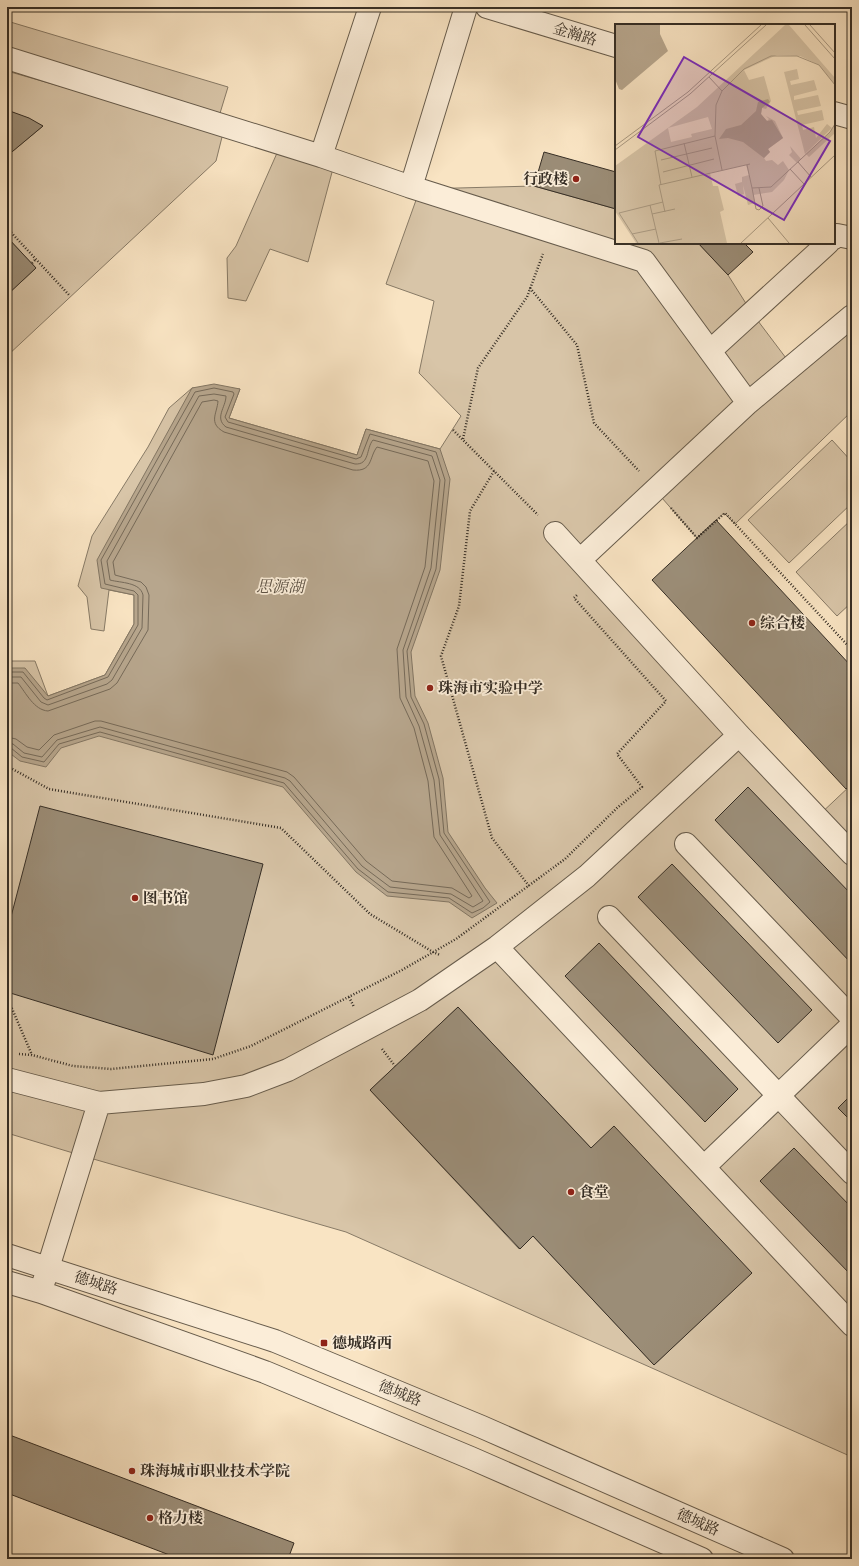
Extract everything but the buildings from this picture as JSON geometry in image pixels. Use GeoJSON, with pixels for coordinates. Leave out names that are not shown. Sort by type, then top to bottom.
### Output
{"type":"FeatureCollection","features":[{"type":"Feature","properties":{"kind":"street"},"geometry":{"type":"LineString","coordinates":[[321,156],[370,7]]}},
{"type":"Feature","properties":{"kind":"street"},"geometry":{"type":"LineString","coordinates":[[411,186],[466,7]]}},
{"type":"Feature","properties":{"kind":"street","name":"金瀚路"},"geometry":{"type":"LineString","coordinates":[[487,7],[615,46]]}},
{"type":"Feature","properties":{"kind":"street"},"geometry":{"type":"LineString","coordinates":[[7,58],[321,156],[644,261],[748,403]]}},
{"type":"Feature","properties":{"kind":"street"},"geometry":{"type":"LineString","coordinates":[[835,113],[852,118]]}},
{"type":"Feature","properties":{"kind":"street"},"geometry":{"type":"LineString","coordinates":[[835,237],[837,235],[852,238]]}},
{"type":"Feature","properties":{"kind":"street"},"geometry":{"type":"LineString","coordinates":[[710,351],[827,244]]}},
{"type":"Feature","properties":{"kind":"street"},"geometry":{"type":"LineString","coordinates":[[588,568],[656,490],[748,403],[852,316]]}},
{"type":"Feature","properties":{"kind":"street"},"geometry":{"type":"LineString","coordinates":[[555,533],[739,735],[852,854]]}},
{"type":"Feature","properties":{"kind":"street"},"geometry":{"type":"LineString","coordinates":[[7,1079],[99,1103],[204,1094],[253,1083],[288,1070],[420,1000],[497,947],[587,876],[739,735]]}},
{"type":"Feature","properties":{"kind":"street"},"geometry":{"type":"LineString","coordinates":[[686,844],[852,1018]]}},
{"type":"Feature","properties":{"kind":"street"},"geometry":{"type":"LineString","coordinates":[[609,917],[852,1173]]}},
{"type":"Feature","properties":{"kind":"street"},"geometry":{"type":"LineString","coordinates":[[497,947],[852,1325]]}},
{"type":"Feature","properties":{"kind":"street"},"geometry":{"type":"LineString","coordinates":[[704,1167],[852,1025]]}},
{"type":"Feature","properties":{"kind":"street"},"geometry":{"type":"LineString","coordinates":[[40,1292],[99,1103]]}},
{"type":"Feature","properties":{"kind":"street","name":"德城路"},"geometry":{"type":"LineString","coordinates":[[7,1255],[275,1341],[482,1427],[783,1559]]}},
{"type":"Feature","properties":{"kind":"street","name":"德城路"},"geometry":{"type":"LineString","coordinates":[[7,1282],[40,1292],[266,1372],[471,1458],[702,1559]]}},
{"type":"Feature","properties":{"kind":"path"},"geometry":{"type":"LineString","coordinates":[[7,228],[70,296]]}},
{"type":"Feature","properties":{"kind":"path"},"geometry":{"type":"LineString","coordinates":[[462,440],[478,368],[527,297],[552,232]]}},
{"type":"Feature","properties":{"kind":"path"},"geometry":{"type":"LineString","coordinates":[[32,263],[36,259]]}},
{"type":"Feature","properties":{"kind":"path"},"geometry":{"type":"LineString","coordinates":[[530,288],[577,345],[594,423],[698,538],[725,513],[852,650]]}},
{"type":"Feature","properties":{"kind":"path"},"geometry":{"type":"LineString","coordinates":[[453,430],[555,533]]}},
{"type":"Feature","properties":{"kind":"path"},"geometry":{"type":"LineString","coordinates":[[494,471],[470,511],[459,606],[441,656],[492,838],[546,908]]}},
{"type":"Feature","properties":{"kind":"path"},"geometry":{"type":"LineString","coordinates":[[14,1054],[32,1055],[73,1066],[111,1069],[213,1059],[251,1046],[402,970],[456,939],[565,859],[617,808],[642,786],[616,754],[666,701],[574,598],[588,568]]}},
{"type":"Feature","properties":{"kind":"path"},"geometry":{"type":"LineString","coordinates":[[7,766],[49,789],[282,828],[370,914],[433,952],[470,966]]}},
{"type":"Feature","properties":{"kind":"path"},"geometry":{"type":"LineString","coordinates":[[7,997],[32,1055]]}},
{"type":"Feature","properties":{"kind":"shaded area"},"geometry":{"type":"Polygon","coordinates":[[[7,21],[228,87],[217,123],[7,58],[7,21]]]}},
{"type":"Feature","properties":{"kind":"shaded area"},"geometry":{"type":"Polygon","coordinates":[[[7,71],[223,133],[216,161],[7,356],[7,295],[36,268],[7,237],[7,156],[43,126],[7,110],[7,71]]]}},
{"type":"Feature","properties":{"kind":"shaded area"},"geometry":{"type":"Polygon","coordinates":[[[281,144],[335,161],[308,262],[270,249],[246,301],[228,298],[227,258],[236,246],[281,144]]]}},
{"type":"Feature","properties":{"kind":"shaded area","name":"珠海市实验中学"},"geometry":{"type":"Polygon","coordinates":[[[534,186],[615,209],[615,244],[699,244],[728,275],[752,313],[792,366],[852,316],[852,411],[735,524],[724,513],[697,538],[655,490],[580,560],[817,817],[852,784],[852,1457],[346,1232],[7,1133],[7,661],[35,661],[48,696],[105,675],[134,624],[134,595],[109,590],[104,631],[91,629],[87,597],[78,586],[92,536],[148,447],[169,408],[192,388],[240,389],[229,418],[357,455],[366,429],[440,449],[461,416],[419,373],[434,301],[386,284],[420,189],[534,186]],[[458,1007],[370,1090],[519,1249],[533,1236],[654,1365],[748,1276],[591,1148],[458,1007]]]}},
{"type":"Feature","properties":{"kind":"shaded area"},"geometry":{"type":"Polygon","coordinates":[[[832,440],[852,462],[852,503],[789,563],[748,520],[832,440]]]}},
{"type":"Feature","properties":{"kind":"shaded area"},"geometry":{"type":"Polygon","coordinates":[[[852,519],[852,602],[837,616],[796,572],[852,519]]]}},
{"type":"Feature","properties":{"kind":"water","name":"思源湖"},"geometry":{"type":"Polygon","coordinates":[[[214,384],[240,389],[229,418],[357,455],[366,429],[440,449],[450,479],[440,570],[411,652],[415,696],[428,723],[443,778],[448,832],[485,888],[497,903],[472,918],[449,902],[387,896],[356,872],[283,787],[99,736],[61,748],[46,767],[20,761],[7,751],[7,668],[25,668],[48,696],[105,675],[134,624],[134,595],[101,588],[97,560],[192,388],[214,384]]]}},
{"type":"Feature","properties":{"kind":"place","name":"行政楼"},"geometry":{"type":"Point","coordinates":[576,179]}},
{"type":"Feature","properties":{"kind":"place","name":"综合楼"},"geometry":{"type":"Point","coordinates":[752,623]}},
{"type":"Feature","properties":{"kind":"place","name":"珠海市实验中学"},"geometry":{"type":"Point","coordinates":[430,688]}},
{"type":"Feature","properties":{"kind":"place","name":"图书馆"},"geometry":{"type":"Point","coordinates":[135,898]}},
{"type":"Feature","properties":{"kind":"place","name":"食堂"},"geometry":{"type":"Point","coordinates":[571,1192]}},
{"type":"Feature","properties":{"kind":"place","name":"德城路西"},"geometry":{"type":"Point","coordinates":[324,1343]}},
{"type":"Feature","properties":{"kind":"place","name":"珠海城市职业技术学院"},"geometry":{"type":"Point","coordinates":[132,1471]}},
{"type":"Feature","properties":{"kind":"place","name":"格力楼"},"geometry":{"type":"Point","coordinates":[150,1518]}}]}
